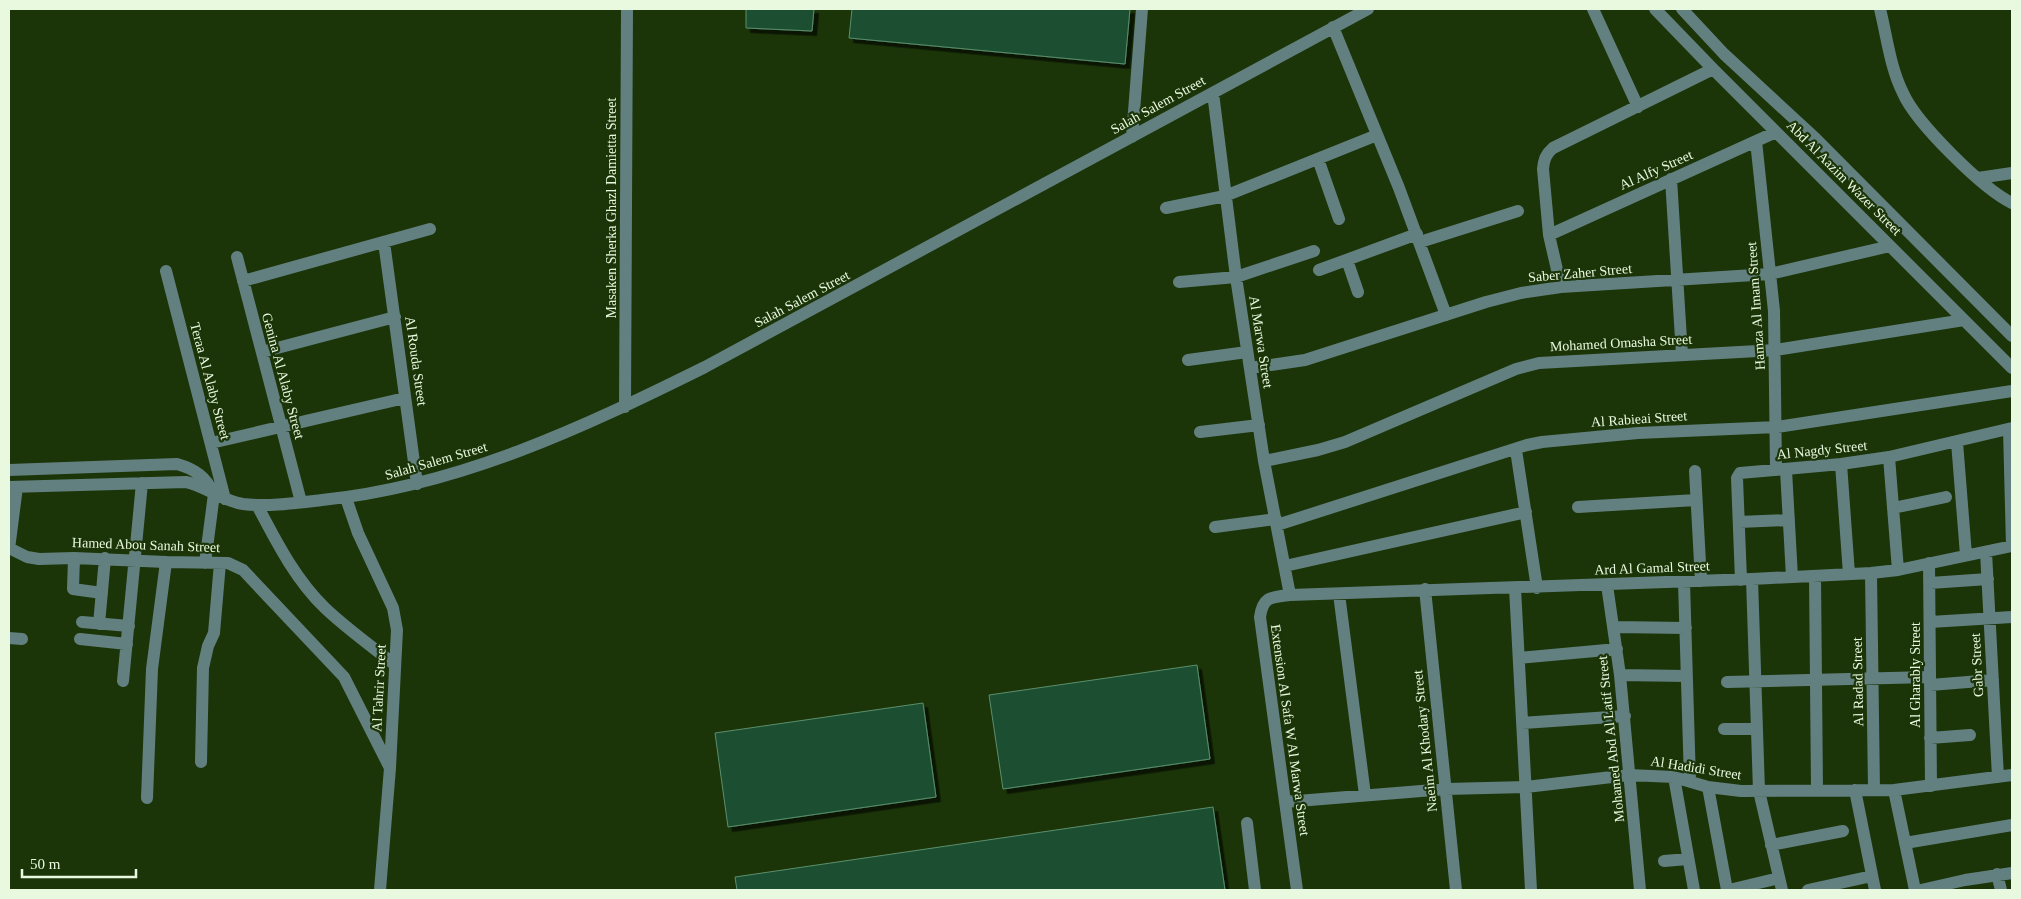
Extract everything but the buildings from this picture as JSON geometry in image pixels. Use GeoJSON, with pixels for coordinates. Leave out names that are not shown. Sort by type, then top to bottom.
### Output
{"type":"FeatureCollection","features":[{"type":"Feature","properties":{"kind":"street","name":"Masaken Sherka Ghazl Damietta Street"},"geometry":{"type":"LineString","coordinates":[[625,407],[627,9]]}},
{"type":"Feature","properties":{"kind":"street"},"geometry":{"type":"LineString","coordinates":[[1132,137],[1142,9]]}},
{"type":"Feature","properties":{"kind":"street","name":"Salah Salem Street"},"geometry":{"type":"LineString","coordinates":[[13,487],[186,482],[196,484],[241,504],[257,505],[346,498],[417,484],[473,469],[625,407],[782,327],[1368,9]]}},
{"type":"Feature","properties":{"kind":"street"},"geometry":{"type":"LineString","coordinates":[[1593,9],[1638,107]]}},
{"type":"Feature","properties":{"kind":"street","name":"Abd Al Aazim Wazer Street"},"geometry":{"type":"LineString","coordinates":[[1655,9],[2012,368]]}},
{"type":"Feature","properties":{"kind":"street","name":"Abd Al Aazim Wazer Street"},"geometry":{"type":"LineString","coordinates":[[1682,9],[1724,54],[1816,139],[2012,336]]}},
{"type":"Feature","properties":{"kind":"street"},"geometry":{"type":"LineString","coordinates":[[1880,9],[1894,69],[1903,94],[1913,111],[1955,158],[1992,190],[2012,203]]}},
{"type":"Feature","properties":{"kind":"street"},"geometry":{"type":"LineString","coordinates":[[1333,27],[1418,238],[1446,315]]}},
{"type":"Feature","properties":{"kind":"street"},"geometry":{"type":"LineString","coordinates":[[1561,287],[1548,235],[1543,168],[1548,154],[1554,148],[1713,69]]}},
{"type":"Feature","properties":{"kind":"street","name":"Al Marwa Street"},"geometry":{"type":"LineString","coordinates":[[1213,93],[1225,196],[1247,352],[1264,461],[1290,595]]}},
{"type":"Feature","properties":{"kind":"street","name":"Al Alfy Street"},"geometry":{"type":"LineString","coordinates":[[1548,235],[1776,132]]}},
{"type":"Feature","properties":{"kind":"street"},"geometry":{"type":"LineString","coordinates":[[1166,208],[1225,196],[1377,135]]}},
{"type":"Feature","properties":{"kind":"street"},"geometry":{"type":"LineString","coordinates":[[1798,154],[1804,155],[1814,150],[1816,139]]}},
{"type":"Feature","properties":{"kind":"street","name":"Hamza Al Imam Street"},"geometry":{"type":"LineString","coordinates":[[1756,140],[1770,274],[1776,350],[1777,427],[1788,520],[1792,577]]}},
{"type":"Feature","properties":{"kind":"street"},"geometry":{"type":"LineString","coordinates":[[1318,159],[1339,219]]}},
{"type":"Feature","properties":{"kind":"street"},"geometry":{"type":"LineString","coordinates":[[1821,178],[1826,166],[1838,162]]}},
{"type":"Feature","properties":{"kind":"street"},"geometry":{"type":"LineString","coordinates":[[1978,178],[2012,172]]}},
{"type":"Feature","properties":{"kind":"street"},"geometry":{"type":"LineString","coordinates":[[1671,179],[1682,355]]}},
{"type":"Feature","properties":{"kind":"street"},"geometry":{"type":"LineString","coordinates":[[1319,270],[1418,238],[1518,212]]}},
{"type":"Feature","properties":{"kind":"street"},"geometry":{"type":"LineString","coordinates":[[243,281],[430,229]]}},
{"type":"Feature","properties":{"kind":"street","name":"Al Rouda Street"},"geometry":{"type":"LineString","coordinates":[[384,242],[417,484]]}},
{"type":"Feature","properties":{"kind":"street","name":"Saber Zaher Street"},"geometry":{"type":"LineString","coordinates":[[1250,368],[1304,360],[1521,293],[1561,287],[1770,274],[1890,246]]}},
{"type":"Feature","properties":{"kind":"street"},"geometry":{"type":"LineString","coordinates":[[1179,282],[1236,277],[1314,250]]}},
{"type":"Feature","properties":{"kind":"street","name":"Genina Al Alaby Street"},"geometry":{"type":"LineString","coordinates":[[237,257],[301,502]]}},
{"type":"Feature","properties":{"kind":"street"},"geometry":{"type":"LineString","coordinates":[[1347,260],[1358,292]]}},
{"type":"Feature","properties":{"kind":"street","name":"Teraa Al Alaby Street"},"geometry":{"type":"LineString","coordinates":[[166,271],[211,444],[220,496]]}},
{"type":"Feature","properties":{"kind":"street"},"geometry":{"type":"LineString","coordinates":[[262,352],[395,317]]}},
{"type":"Feature","properties":{"kind":"street","name":"Mohamed Omasha Street"},"geometry":{"type":"LineString","coordinates":[[1264,461],[1318,450],[1345,442],[1516,369],[1539,363],[1776,350],[1964,320]]}},
{"type":"Feature","properties":{"kind":"street"},"geometry":{"type":"LineString","coordinates":[[1188,360],[1247,352]]}},
{"type":"Feature","properties":{"kind":"street","name":"Al Rabieai Street"},"geometry":{"type":"LineString","coordinates":[[1215,527],[1277,522],[1542,442],[1638,433],[1777,427],[2012,391]]}},
{"type":"Feature","properties":{"kind":"street"},"geometry":{"type":"LineString","coordinates":[[211,444],[405,398]]}},
{"type":"Feature","properties":{"kind":"street"},"geometry":{"type":"LineString","coordinates":[[1200,432],[1259,425]]}},
{"type":"Feature","properties":{"kind":"street"},"geometry":{"type":"LineString","coordinates":[[2010,429],[2012,546]]}},
{"type":"Feature","properties":{"kind":"street","name":"Al Nagdy Street"},"geometry":{"type":"LineString","coordinates":[[1781,884],[1758,791],[1755,682],[1747,580],[1739,522],[1738,475],[1740,473],[1841,464],[1889,457],[2010,429]]}},
{"type":"Feature","properties":{"kind":"street"},"geometry":{"type":"LineString","coordinates":[[1957,442],[1966,555]]}},
{"type":"Feature","properties":{"kind":"street"},"geometry":{"type":"LineString","coordinates":[[1516,450],[1537,588]]}},
{"type":"Feature","properties":{"kind":"street"},"geometry":{"type":"LineString","coordinates":[[1889,457],[1898,570]]}},
{"type":"Feature","properties":{"kind":"street"},"geometry":{"type":"LineString","coordinates":[[9,470],[178,464],[196,471],[204,477],[220,496],[205,563]]}},
{"type":"Feature","properties":{"kind":"street"},"geometry":{"type":"LineString","coordinates":[[1841,464],[1849,574]]}},
{"type":"Feature","properties":{"kind":"street"},"geometry":{"type":"LineString","coordinates":[[1695,472],[1701,581]]}},
{"type":"Feature","properties":{"kind":"street"},"geometry":{"type":"LineString","coordinates":[[123,681],[142,483]]}},
{"type":"Feature","properties":{"kind":"street"},"geometry":{"type":"LineString","coordinates":[[9,548],[13,487]]}},
{"type":"Feature","properties":{"kind":"street"},"geometry":{"type":"LineString","coordinates":[[1893,508],[1946,497]]}},
{"type":"Feature","properties":{"kind":"street","name":"Al Tahrir Street"},"geometry":{"type":"LineString","coordinates":[[346,498],[358,533],[393,608],[396,630],[390,768],[380,890]]}},
{"type":"Feature","properties":{"kind":"street"},"geometry":{"type":"LineString","coordinates":[[1578,507],[1696,500]]}},
{"type":"Feature","properties":{"kind":"street"},"geometry":{"type":"LineString","coordinates":[[257,505],[283,554],[302,582],[324,608],[394,664]]}},
{"type":"Feature","properties":{"kind":"street"},"geometry":{"type":"LineString","coordinates":[[1285,566],[1526,512]]}},
{"type":"Feature","properties":{"kind":"street"},"geometry":{"type":"LineString","coordinates":[[1739,522],[1788,520]]}},
{"type":"Feature","properties":{"kind":"street","name":"Ard Al Gamal Street"},"geometry":{"type":"LineString","coordinates":[[1290,595],[1425,589],[1537,588],[1872,573],[1898,570],[2012,546]]}},
{"type":"Feature","properties":{"kind":"street","name":"Hamed Abou Sanah Street"},"geometry":{"type":"LineString","coordinates":[[9,548],[32,558],[105,558],[166,562],[228,563],[243,570],[344,677],[390,768]]}},
{"type":"Feature","properties":{"kind":"street","name":"Gabr Street"},"geometry":{"type":"LineString","coordinates":[[1986,552],[1998,777]]}},
{"type":"Feature","properties":{"kind":"street"},"geometry":{"type":"LineString","coordinates":[[74,558],[73,589],[102,593]]}},
{"type":"Feature","properties":{"kind":"street"},"geometry":{"type":"LineString","coordinates":[[99,624],[105,558]]}},
{"type":"Feature","properties":{"kind":"street"},"geometry":{"type":"LineString","coordinates":[[147,798],[152,669],[166,562]]}},
{"type":"Feature","properties":{"kind":"street"},"geometry":{"type":"LineString","coordinates":[[201,762],[204,668],[208,646],[214,633],[220,563]]}},
{"type":"Feature","properties":{"kind":"street","name":"Al Gharably Street"},"geometry":{"type":"LineString","coordinates":[[1929,563],[1931,786]]}},
{"type":"Feature","properties":{"kind":"street","name":"Al Radad Street"},"geometry":{"type":"LineString","coordinates":[[1872,573],[1874,790]]}},
{"type":"Feature","properties":{"kind":"street"},"geometry":{"type":"LineString","coordinates":[[1815,576],[1817,790]]}},
{"type":"Feature","properties":{"kind":"street"},"geometry":{"type":"LineString","coordinates":[[1930,583],[1988,579]]}},
{"type":"Feature","properties":{"kind":"street"},"geometry":{"type":"LineString","coordinates":[[1684,582],[1690,781]]}},
{"type":"Feature","properties":{"kind":"street","name":"Mohamed Abd Al Latif Street"},"geometry":{"type":"LineString","coordinates":[[1607,585],[1625,716],[1640,890]]}},
{"type":"Feature","properties":{"kind":"street"},"geometry":{"type":"LineString","coordinates":[[1515,588],[1531,890]]}},
{"type":"Feature","properties":{"kind":"street","name":"Naeim Al Khodary Street"},"geometry":{"type":"LineString","coordinates":[[1425,589],[1456,890]]}},
{"type":"Feature","properties":{"kind":"street"},"geometry":{"type":"LineString","coordinates":[[1339,594],[1365,795]]}},
{"type":"Feature","properties":{"kind":"street","name":"Extension Al Safa W Al Marwa Street"},"geometry":{"type":"LineString","coordinates":[[1290,595],[1274,596],[1266,600],[1261,607],[1260,617],[1297,890]]}},
{"type":"Feature","properties":{"kind":"street"},"geometry":{"type":"LineString","coordinates":[[1930,622],[2012,617]]}},
{"type":"Feature","properties":{"kind":"street"},"geometry":{"type":"LineString","coordinates":[[82,622],[128,626]]}},
{"type":"Feature","properties":{"kind":"street"},"geometry":{"type":"LineString","coordinates":[[1614,627],[1686,628]]}},
{"type":"Feature","properties":{"kind":"street"},"geometry":{"type":"LineString","coordinates":[[9,638],[22,639]]}},
{"type":"Feature","properties":{"kind":"street"},"geometry":{"type":"LineString","coordinates":[[80,640],[127,644]]}},
{"type":"Feature","properties":{"kind":"street"},"geometry":{"type":"LineString","coordinates":[[1519,658],[1617,649]]}},
{"type":"Feature","properties":{"kind":"street"},"geometry":{"type":"LineString","coordinates":[[1620,675],[1686,676]]}},
{"type":"Feature","properties":{"kind":"street"},"geometry":{"type":"LineString","coordinates":[[1727,682],[1873,679],[1930,681],[1993,680]]}},
{"type":"Feature","properties":{"kind":"street"},"geometry":{"type":"LineString","coordinates":[[1522,723],[1625,716]]}},
{"type":"Feature","properties":{"kind":"street"},"geometry":{"type":"LineString","coordinates":[[1724,729],[1757,728]]}},
{"type":"Feature","properties":{"kind":"street"},"geometry":{"type":"LineString","coordinates":[[1930,738],[1970,735]]}},
{"type":"Feature","properties":{"kind":"street","name":"Al Hadidi Street"},"geometry":{"type":"LineString","coordinates":[[1285,802],[1446,789],[1526,787],[1629,775],[1674,778],[1708,787],[1758,791],[1894,790],[2012,775]]}},
{"type":"Feature","properties":{"kind":"street"},"geometry":{"type":"LineString","coordinates":[[1674,778],[1694,890]]}},
{"type":"Feature","properties":{"kind":"street"},"geometry":{"type":"LineString","coordinates":[[1708,787],[1728,890],[1781,884]]}},
{"type":"Feature","properties":{"kind":"street"},"geometry":{"type":"LineString","coordinates":[[1855,790],[1876,890]]}},
{"type":"Feature","properties":{"kind":"street"},"geometry":{"type":"LineString","coordinates":[[1894,790],[1915,890]]}},
{"type":"Feature","properties":{"kind":"street"},"geometry":{"type":"LineString","coordinates":[[1247,823],[1255,890]]}},
{"type":"Feature","properties":{"kind":"street"},"geometry":{"type":"LineString","coordinates":[[1905,843],[2012,824]]}},
{"type":"Feature","properties":{"kind":"street"},"geometry":{"type":"LineString","coordinates":[[1772,845],[1843,831]]}},
{"type":"Feature","properties":{"kind":"street"},"geometry":{"type":"LineString","coordinates":[[1664,861],[1688,859]]}},
{"type":"Feature","properties":{"kind":"street"},"geometry":{"type":"LineString","coordinates":[[1921,890],[1997,874],[2012,873]]}},
{"type":"Feature","properties":{"kind":"street"},"geometry":{"type":"LineString","coordinates":[[1997,874],[2001,890]]}},
{"type":"Feature","properties":{"kind":"street"},"geometry":{"type":"LineString","coordinates":[[1808,890],[1872,876]]}}]}
